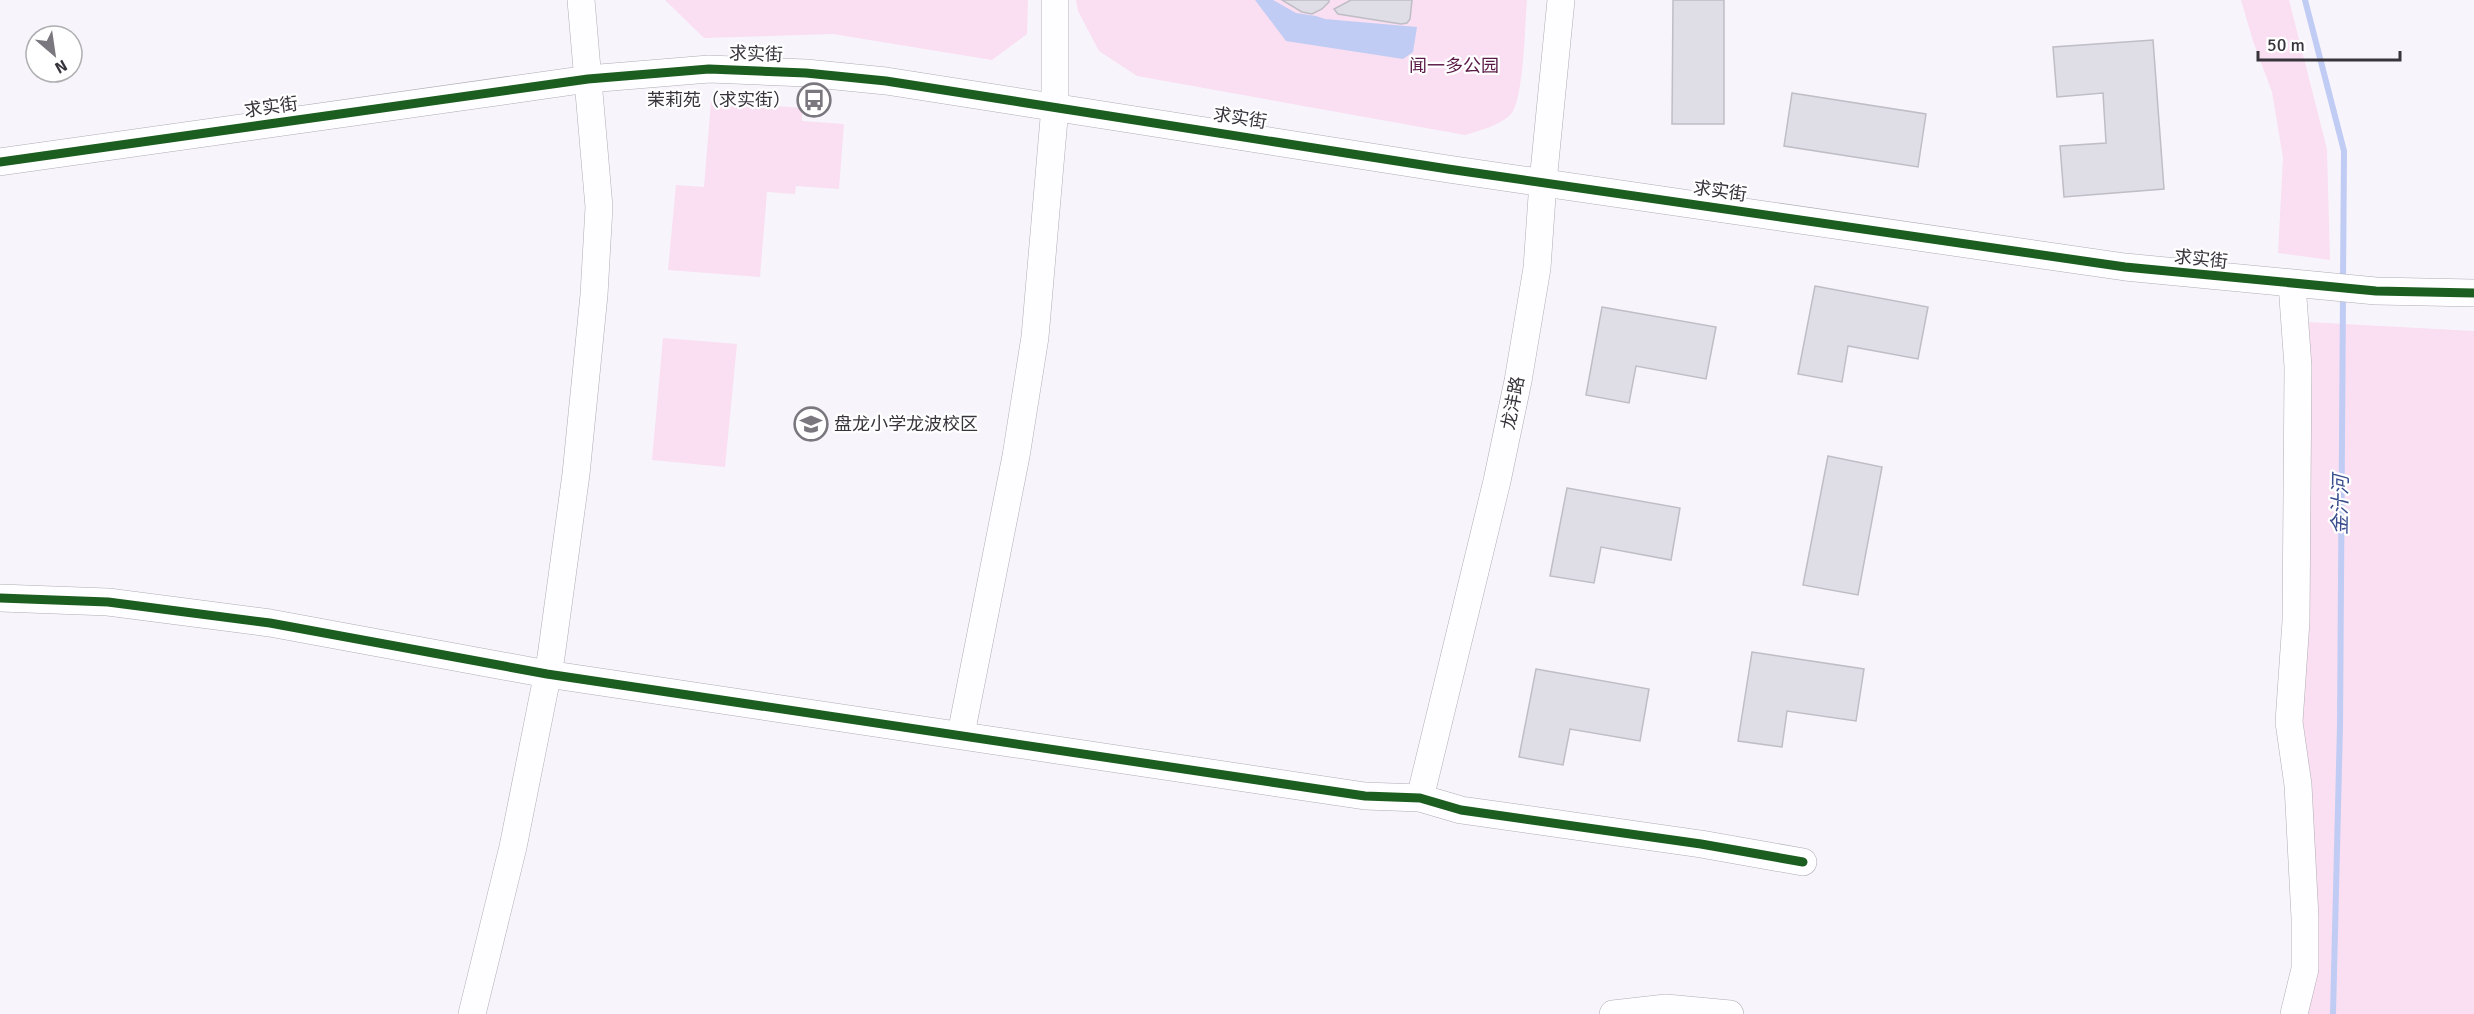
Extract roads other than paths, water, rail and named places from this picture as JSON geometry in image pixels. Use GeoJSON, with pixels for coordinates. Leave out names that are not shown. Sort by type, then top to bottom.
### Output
{"type":"FeatureCollection","features":[{"type":"Feature","properties":{"kind":"street"},"geometry":{"type":"LineString","coordinates":[[472,1014],[513,847],[547,674],[576,474],[594,295],[598,207],[581,0]]}},
{"type":"Feature","properties":{"kind":"street"},"geometry":{"type":"LineString","coordinates":[[961,734],[1016,456],[1035,337],[1055,107],[1055,0]]}},
{"type":"Feature","properties":{"kind":"street","name":"龙沣路"},"geometry":{"type":"LineString","coordinates":[[1420,798],[1497,481],[1518,381],[1537,268],[1561,0]]}},
{"type":"Feature","properties":{"kind":"street","name":"求实街"},"geometry":{"type":"LineString","coordinates":[[0,162],[588,79],[708,69],[806,73],[886,81],[1543,183],[2125,267],[2376,291],[2474,293]]}},
{"type":"Feature","properties":{"kind":"street"},"geometry":{"type":"LineString","coordinates":[[2294,1014],[2305,969],[2305,918],[2298,785],[2289,722],[2296,621],[2301,285]]}},
{"type":"Feature","properties":{"kind":"street"},"geometry":{"type":"LineString","coordinates":[[0,598],[108,602],[270,623],[547,674],[1365,796],[1420,798],[1461,810],[1701,844],[1803,862]]}},
{"type":"Feature","properties":{"kind":"street"},"geometry":{"type":"LineString","coordinates":[[1613,1014],[1666,1008],[1730,1014]]}},
{"type":"Feature","properties":{"kind":"water"},"geometry":{"type":"Polygon","coordinates":[[[1255,0],[1273,0],[1296,13],[1325,19],[1417,27],[1413,52],[1403,59],[1286,41],[1255,0]]]}},
{"type":"Feature","properties":{"kind":"waterway","name":"金汁河"},"geometry":{"type":"LineString","coordinates":[[2305,0],[2344,151],[2343,281]]}},
{"type":"Feature","properties":{"kind":"waterway","name":"金汁河"},"geometry":{"type":"LineString","coordinates":[[2333,1014],[2340,725],[2343,295]]}},
{"type":"Feature","properties":{"kind":"place","name":"茉莉苑（求实街）"},"geometry":{"type":"Point","coordinates":[814,100]}},
{"type":"Feature","properties":{"kind":"place","name":"盘龙小学龙波校区"},"geometry":{"type":"Point","coordinates":[811,424]}},
{"type":"Feature","properties":{"kind":"park label","name":"闻一多公园"},"geometry":{"type":"Point","coordinates":[1454,66]}}]}
